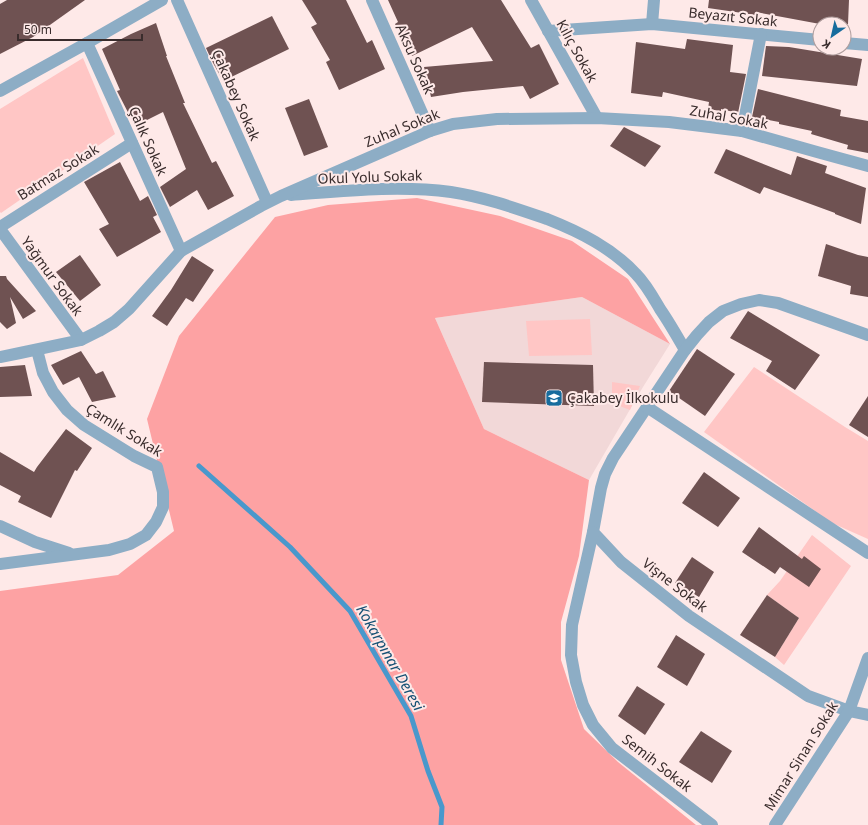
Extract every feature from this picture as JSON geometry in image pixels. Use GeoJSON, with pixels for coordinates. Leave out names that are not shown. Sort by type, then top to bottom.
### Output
{"type":"FeatureCollection","features":[{"type":"Feature","properties":{"kind":"street"},"geometry":{"type":"LineString","coordinates":[[0,91],[162,0]]}},
{"type":"Feature","properties":{"kind":"street","name":"Çakabey Sokak"},"geometry":{"type":"LineString","coordinates":[[177,0],[267,202]]}},
{"type":"Feature","properties":{"kind":"street","name":"Aksu Sokak"},"geometry":{"type":"LineString","coordinates":[[372,0],[430,131]]}},
{"type":"Feature","properties":{"kind":"street","name":"Kılıç Sokak"},"geometry":{"type":"LineString","coordinates":[[531,0],[597,118]]}},
{"type":"Feature","properties":{"kind":"street"},"geometry":{"type":"LineString","coordinates":[[652,24],[654,0]]}},
{"type":"Feature","properties":{"kind":"street","name":"Beyazıt Sokak"},"geometry":{"type":"LineString","coordinates":[[548,31],[652,24],[812,39]]}},
{"type":"Feature","properties":{"kind":"street"},"geometry":{"type":"LineString","coordinates":[[742,131],[761,34]]}},
{"type":"Feature","properties":{"kind":"street","name":"Çalık Sokak"},"geometry":{"type":"LineString","coordinates":[[87,43],[181,251]]}},
{"type":"Feature","properties":{"kind":"street"},"geometry":{"type":"LineString","coordinates":[[852,44],[868,45]]}},
{"type":"Feature","properties":{"kind":"street","name":"Zuhal Sokak"},"geometry":{"type":"LineString","coordinates":[[0,357],[81,340],[98,332],[124,314],[181,251],[267,202],[430,131],[453,124],[497,119],[597,118],[669,122],[742,131],[868,166]]}},
{"type":"Feature","properties":{"kind":"street","name":"Batmaz Sokak"},"geometry":{"type":"LineString","coordinates":[[0,228],[132,143]]}},
{"type":"Feature","properties":{"kind":"street","name":"Okul Yolu Sokak"},"geometry":{"type":"LineString","coordinates":[[281,196],[380,189],[451,192],[489,200],[566,226],[599,243],[618,256],[637,274],[649,290],[685,350]]}},
{"type":"Feature","properties":{"kind":"street","name":"Yağmur Sokak"},"geometry":{"type":"LineString","coordinates":[[0,228],[81,340]]}},
{"type":"Feature","properties":{"kind":"street"},"geometry":{"type":"LineString","coordinates":[[593,532],[601,488],[613,458],[685,350],[709,322],[723,311],[741,304],[759,300],[778,303],[868,335]]}},
{"type":"Feature","properties":{"kind":"street","name":"Çamlık Sokak"},"geometry":{"type":"LineString","coordinates":[[0,564],[109,550],[130,544],[146,535],[156,522],[163,507],[164,492],[157,467],[134,456],[84,425],[67,410],[53,392],[43,373],[36,350]]}},
{"type":"Feature","properties":{"kind":"street"},"geometry":{"type":"LineString","coordinates":[[647,407],[868,552]]}},
{"type":"Feature","properties":{"kind":"street"},"geometry":{"type":"LineString","coordinates":[[0,526],[35,542],[74,554]]}},
{"type":"Feature","properties":{"kind":"street","name":"Vişne Sokak"},"geometry":{"type":"LineString","coordinates":[[593,532],[621,562],[689,616],[808,696],[849,711],[868,715]]}},
{"type":"Feature","properties":{"kind":"street","name":"Semih Sokak"},"geometry":{"type":"LineString","coordinates":[[593,532],[572,625],[571,655],[576,682],[583,705],[593,725],[612,748],[712,825]]}},
{"type":"Feature","properties":{"kind":"street","name":"Mimar Sinan Sokak"},"geometry":{"type":"LineString","coordinates":[[775,825],[849,711],[868,658]]}},
{"type":"Feature","properties":{"kind":"shaded area"},"geometry":{"type":"Polygon","coordinates":[[[83,58],[115,134],[1,213],[0,109],[83,58]]]}},
{"type":"Feature","properties":{"kind":"shaded area"},"geometry":{"type":"Polygon","coordinates":[[[417,198],[500,216],[572,241],[628,279],[670,344],[582,297],[435,318],[484,429],[589,480],[579,556],[561,622],[561,660],[584,729],[618,762],[696,825],[0,825],[0,591],[118,575],[174,531],[147,419],[179,336],[275,217],[328,205],[417,198]]]}},
{"type":"Feature","properties":{"kind":"shaded area","name":"Çakabey İlkokulu"},"geometry":{"type":"Polygon","coordinates":[[[582,297],[670,344],[589,480],[484,429],[435,318],[582,297]]]}},
{"type":"Feature","properties":{"kind":"shaded area"},"geometry":{"type":"Polygon","coordinates":[[[590,319],[592,355],[529,356],[526,321],[590,319]]]}},
{"type":"Feature","properties":{"kind":"shaded area"},"geometry":{"type":"Polygon","coordinates":[[[754,367],[868,441],[868,539],[832,523],[704,432],[754,367]]]}},
{"type":"Feature","properties":{"kind":"shaded area"},"geometry":{"type":"Polygon","coordinates":[[[612,382],[640,386],[630,410],[612,403],[612,382]]]}},
{"type":"Feature","properties":{"kind":"shaded area"},"geometry":{"type":"Polygon","coordinates":[[[812,535],[851,566],[784,665],[775,657],[799,618],[767,595],[780,581],[812,535]]]}},
{"type":"Feature","properties":{"kind":"building"},"geometry":{"type":"Polygon","coordinates":[[[7,0],[85,0],[33,37],[0,54],[0,4],[7,0]]]}},
{"type":"Feature","properties":{"kind":"building"},"geometry":{"type":"Polygon","coordinates":[[[302,0],[346,0],[367,43],[372,40],[385,69],[339,90],[326,62],[330,60],[311,27],[317,24],[302,0]]]}},
{"type":"Feature","properties":{"kind":"building"},"geometry":{"type":"Polygon","coordinates":[[[388,0],[501,0],[531,48],[539,44],[559,84],[530,99],[523,86],[431,97],[424,67],[493,61],[472,27],[412,56],[395,24],[398,22],[388,0]]]}},
{"type":"Feature","properties":{"kind":"building"},"geometry":{"type":"Polygon","coordinates":[[[709,0],[849,0],[848,16],[812,16],[812,22],[756,12],[756,15],[708,8],[709,0]]]}},
{"type":"Feature","properties":{"kind":"building"},"geometry":{"type":"Polygon","coordinates":[[[272,16],[289,49],[223,81],[206,48],[272,16]]]}},
{"type":"Feature","properties":{"kind":"building"},"geometry":{"type":"Polygon","coordinates":[[[156,23],[166,56],[185,103],[183,103],[212,163],[216,161],[234,196],[208,210],[197,190],[170,207],[160,187],[186,169],[163,112],[135,126],[117,91],[120,90],[102,49],[156,23]]]}},
{"type":"Feature","properties":{"kind":"building"},"geometry":{"type":"Polygon","coordinates":[[[687,39],[733,45],[730,72],[746,74],[738,113],[721,109],[721,111],[708,109],[709,102],[663,92],[662,97],[631,93],[636,42],[685,49],[687,39]]]}},
{"type":"Feature","properties":{"kind":"building"},"geometry":{"type":"Polygon","coordinates":[[[766,46],[789,47],[812,51],[812,56],[844,56],[862,59],[857,86],[762,76],[766,46]]]}},
{"type":"Feature","properties":{"kind":"building"},"geometry":{"type":"Polygon","coordinates":[[[758,89],[841,110],[840,116],[868,121],[868,153],[847,149],[848,145],[811,134],[812,131],[779,124],[779,122],[752,117],[758,89]]]}},
{"type":"Feature","properties":{"kind":"building"},"geometry":{"type":"Polygon","coordinates":[[[309,99],[328,147],[304,156],[285,108],[309,99]]]}},
{"type":"Feature","properties":{"kind":"building"},"geometry":{"type":"Polygon","coordinates":[[[624,127],[661,146],[645,167],[610,146],[624,127]]]}},
{"type":"Feature","properties":{"kind":"building"},"geometry":{"type":"Polygon","coordinates":[[[726,149],[791,175],[797,156],[827,166],[825,173],[866,188],[861,224],[764,187],[760,194],[714,173],[726,149]]]}},
{"type":"Feature","properties":{"kind":"building"},"geometry":{"type":"Polygon","coordinates":[[[120,162],[140,201],[148,196],[157,215],[153,217],[161,232],[117,257],[99,229],[109,224],[84,182],[120,162]]]}},
{"type":"Feature","properties":{"kind":"building"},"geometry":{"type":"Polygon","coordinates":[[[826,244],[868,257],[868,297],[850,294],[851,286],[818,276],[826,244]]]}},
{"type":"Feature","properties":{"kind":"building"},"geometry":{"type":"Polygon","coordinates":[[[80,255],[101,285],[80,301],[56,272],[80,255]]]}},
{"type":"Feature","properties":{"kind":"building"},"geometry":{"type":"Polygon","coordinates":[[[192,256],[214,270],[193,302],[186,298],[167,326],[152,316],[171,290],[192,256]]]}},
{"type":"Feature","properties":{"kind":"building"},"geometry":{"type":"Polygon","coordinates":[[[0,276],[6,276],[36,311],[23,319],[10,297],[16,323],[7,329],[0,322],[0,276]]]}},
{"type":"Feature","properties":{"kind":"building"},"geometry":{"type":"Polygon","coordinates":[[[748,311],[820,355],[795,390],[766,371],[772,361],[730,338],[748,311]]]}},
{"type":"Feature","properties":{"kind":"building"},"geometry":{"type":"Polygon","coordinates":[[[697,349],[735,374],[705,416],[669,391],[697,349]]]}},
{"type":"Feature","properties":{"kind":"building"},"geometry":{"type":"Polygon","coordinates":[[[81,351],[96,374],[103,371],[116,397],[92,402],[79,377],[63,385],[51,365],[81,351]]]}},
{"type":"Feature","properties":{"kind":"building","name":"Çakabey İlkokulu"},"geometry":{"type":"Polygon","coordinates":[[[484,362],[593,365],[594,406],[482,402],[484,362]]]}},
{"type":"Feature","properties":{"kind":"building"},"geometry":{"type":"Polygon","coordinates":[[[25,365],[32,396],[0,397],[0,367],[25,365]]]}},
{"type":"Feature","properties":{"kind":"building"},"geometry":{"type":"Polygon","coordinates":[[[868,396],[868,437],[849,425],[868,396]]]}},
{"type":"Feature","properties":{"kind":"building"},"geometry":{"type":"Polygon","coordinates":[[[66,429],[92,448],[77,471],[75,470],[51,518],[18,502],[21,496],[0,485],[0,452],[34,472],[66,429]]]}},
{"type":"Feature","properties":{"kind":"building"},"geometry":{"type":"Polygon","coordinates":[[[704,472],[740,498],[718,527],[682,503],[704,472]]]}},
{"type":"Feature","properties":{"kind":"building"},"geometry":{"type":"Polygon","coordinates":[[[759,527],[802,559],[804,556],[821,569],[809,587],[780,567],[775,574],[742,552],[759,527]]]}},
{"type":"Feature","properties":{"kind":"building"},"geometry":{"type":"Polygon","coordinates":[[[692,557],[714,572],[699,597],[675,583],[692,557]]]}},
{"type":"Feature","properties":{"kind":"building"},"geometry":{"type":"Polygon","coordinates":[[[767,595],[799,618],[775,657],[740,635],[767,595]]]}},
{"type":"Feature","properties":{"kind":"building"},"geometry":{"type":"Polygon","coordinates":[[[676,635],[705,654],[687,686],[657,667],[676,635]]]}},
{"type":"Feature","properties":{"kind":"building"},"geometry":{"type":"Polygon","coordinates":[[[637,686],[665,704],[645,735],[618,716],[637,686]]]}},
{"type":"Feature","properties":{"kind":"building"},"geometry":{"type":"Polygon","coordinates":[[[701,731],[732,751],[712,783],[679,762],[701,731]]]}},
{"type":"Feature","properties":{"kind":"waterway","name":"Kokarpınar Deresi"},"geometry":{"type":"LineString","coordinates":[[199,466],[290,547],[350,611],[411,716],[428,771],[442,807],[441,825]]}},
{"type":"Feature","properties":{"kind":"place","name":"Çakabey İlkokulu"},"geometry":{"type":"Point","coordinates":[554,398]}}]}
